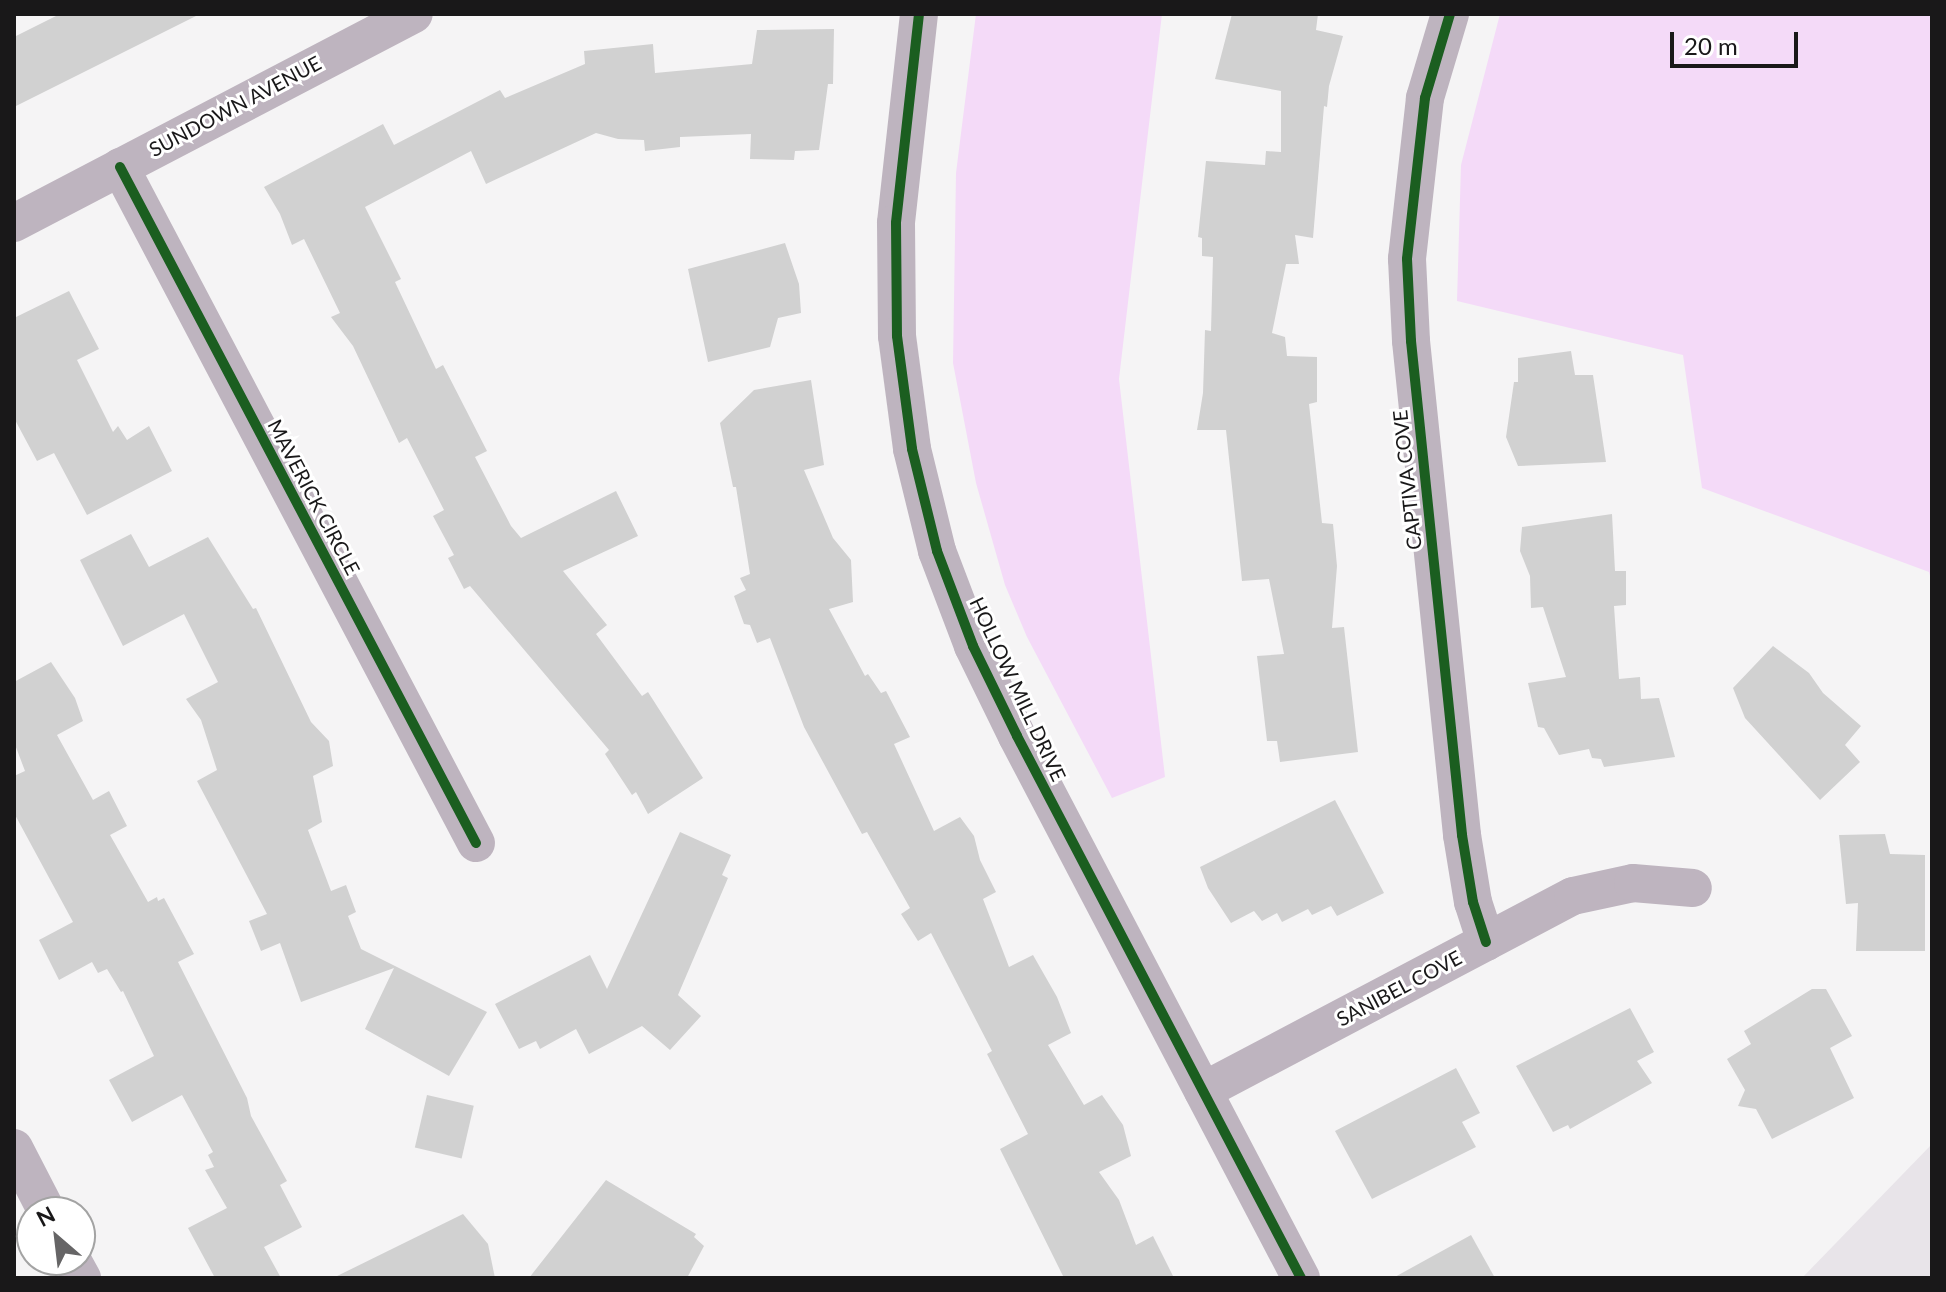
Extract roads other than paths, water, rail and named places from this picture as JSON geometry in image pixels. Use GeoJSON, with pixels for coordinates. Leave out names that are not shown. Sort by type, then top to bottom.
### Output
{"type":"FeatureCollection","features":[{"type":"Feature","properties":{"kind":"street","name":"SUNDOWN AVENUE"},"geometry":{"type":"LineString","coordinates":[[14,223],[414,14]]}},
{"type":"Feature","properties":{"kind":"street","name":"HOLLOW MILL DRIVE"},"geometry":{"type":"LineString","coordinates":[[919,14],[896,223],[897,336],[912,449],[937,551],[973,646],[1301,1278]]}},
{"type":"Feature","properties":{"kind":"street","name":"CAPTIVA COVE"},"geometry":{"type":"LineString","coordinates":[[1450,14],[1425,98],[1413,178],[1407,259],[1411,341],[1462,835],[1473,902],[1486,942]]}},
{"type":"Feature","properties":{"kind":"street","name":"MAVERICK CIRCLE"},"geometry":{"type":"LineString","coordinates":[[120,167],[476,843]]}},
{"type":"Feature","properties":{"kind":"street","name":"SANIBEL COVE"},"geometry":{"type":"LineString","coordinates":[[1203,1091],[1573,896],[1633,883],[1693,888]]}},
{"type":"Feature","properties":{"kind":"street"},"geometry":{"type":"LineString","coordinates":[[14,1148],[39,1196]]}}]}
